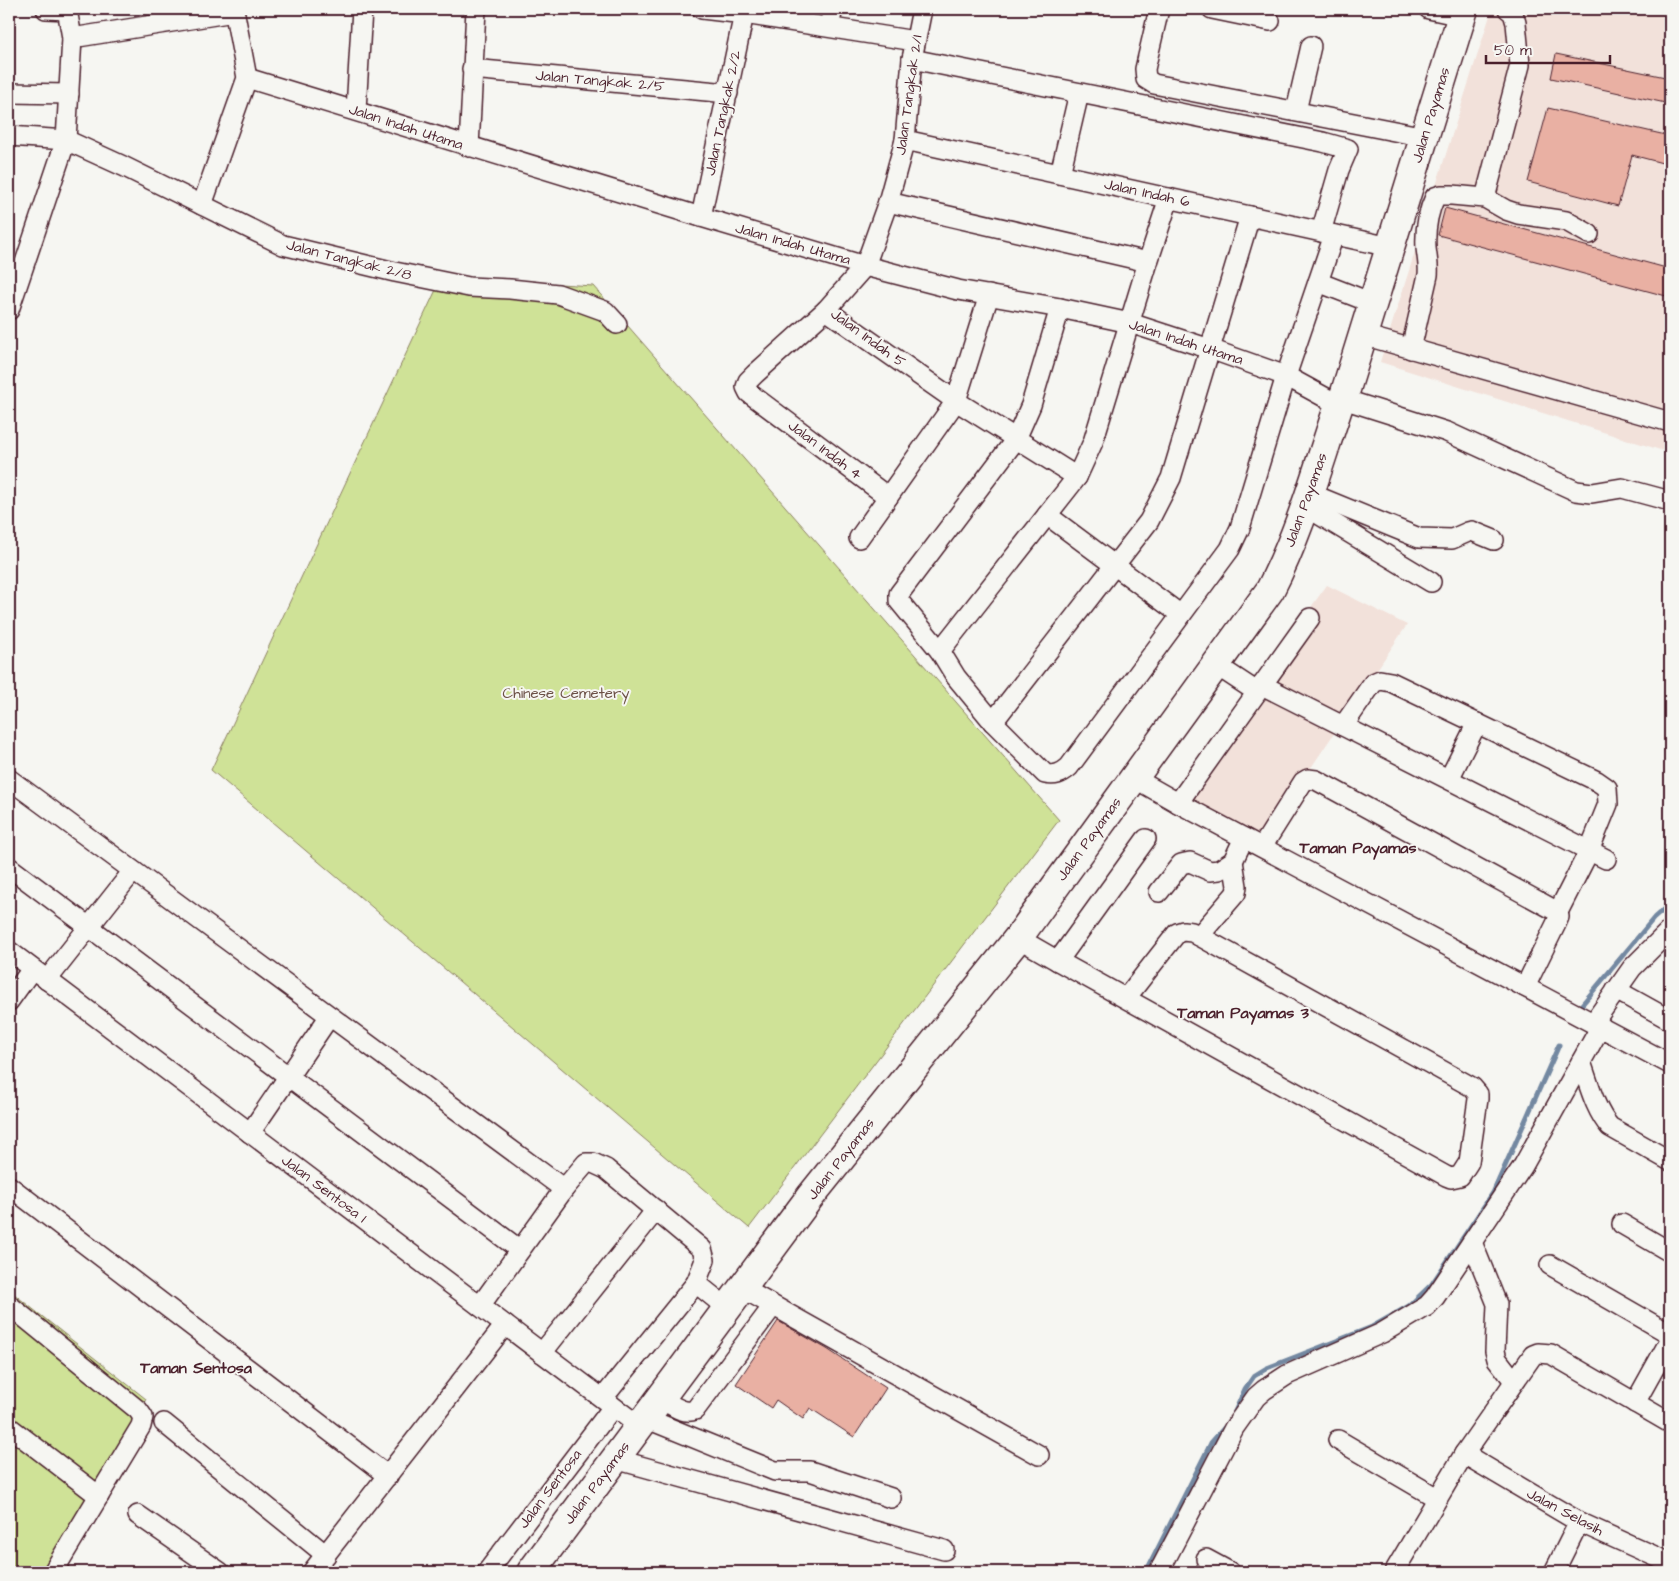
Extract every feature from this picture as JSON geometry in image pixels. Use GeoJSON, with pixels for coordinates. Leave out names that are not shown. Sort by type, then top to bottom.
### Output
{"type":"FeatureCollection","features":[{"type":"Feature","properties":{"kind":"highway","name":"Jalan Payamas"},"geometry":{"type":"LineString","coordinates":[[531,1572],[816,1190],[1018,938],[1270,590],[1281,570],[1341,402],[1425,137],[1462,12]]}},
{"type":"Feature","properties":{"kind":"street"},"geometry":{"type":"LineString","coordinates":[[9,310],[66,140],[72,38],[67,9],[46,9]]}},
{"type":"Feature","properties":{"kind":"street"},"geometry":{"type":"LineString","coordinates":[[356,110],[362,9]]}},
{"type":"Feature","properties":{"kind":"street"},"geometry":{"type":"LineString","coordinates":[[469,147],[476,9]]}},
{"type":"Feature","properties":{"kind":"street"},"geometry":{"type":"LineString","coordinates":[[702,9],[831,18],[914,50],[1079,93],[1322,142],[1348,149]]}},
{"type":"Feature","properties":{"kind":"street","name":"Jalan Tangkak 2/1"},"geometry":{"type":"LineString","coordinates":[[865,266],[888,202],[905,140],[914,50],[922,9]]}},
{"type":"Feature","properties":{"kind":"street"},"geometry":{"type":"LineString","coordinates":[[1159,9],[1145,69],[1146,78],[1154,84],[1425,137]]}},
{"type":"Feature","properties":{"kind":"street"},"geometry":{"type":"LineString","coordinates":[[1212,9],[1270,21]]}},
{"type":"Feature","properties":{"kind":"street"},"geometry":{"type":"LineString","coordinates":[[1429,9],[1462,12]]}},
{"type":"Feature","properties":{"kind":"street"},"geometry":{"type":"LineString","coordinates":[[1484,198],[1520,65],[1516,23],[1513,13],[1508,9]]}},
{"type":"Feature","properties":{"kind":"street"},"geometry":{"type":"LineString","coordinates":[[72,38],[156,17],[234,10],[246,78],[202,205]]}},
{"type":"Feature","properties":{"kind":"street","name":"Jalan Tangkak 2/2"},"geometry":{"type":"LineString","coordinates":[[701,217],[745,11]]}},
{"type":"Feature","properties":{"kind":"street"},"geometry":{"type":"LineString","coordinates":[[1296,111],[1311,46]]}},
{"type":"Feature","properties":{"kind":"street","name":"Jalan Tangkak 2/5"},"geometry":{"type":"LineString","coordinates":[[472,69],[728,93]]}},
{"type":"Feature","properties":{"kind":"street","name":"Jalan Indah Utama"},"geometry":{"type":"LineString","coordinates":[[246,78],[865,266],[958,290],[1060,308],[1130,323],[1210,348],[1286,376],[1341,402],[1447,432],[1576,491],[1592,493],[1622,488],[1670,501]]}},
{"type":"Feature","properties":{"kind":"street"},"geometry":{"type":"LineString","coordinates":[[9,93],[69,94]]}},
{"type":"Feature","properties":{"kind":"street"},"geometry":{"type":"LineString","coordinates":[[1060,174],[1079,93]]}},
{"type":"Feature","properties":{"kind":"street"},"geometry":{"type":"LineString","coordinates":[[1060,308],[1030,405],[1016,439],[899,594],[899,601],[940,651],[956,677],[993,722],[1045,774],[1051,776],[1064,772],[1230,549],[1240,528],[1286,376],[1318,282],[1339,170],[1360,123]]}},
{"type":"Feature","properties":{"kind":"street"},"geometry":{"type":"LineString","coordinates":[[9,136],[66,140]]}},
{"type":"Feature","properties":{"kind":"street","name":"Jalan Tangkak 2/8"},"geometry":{"type":"LineString","coordinates":[[66,140],[283,245],[452,284],[558,294],[605,311],[617,324]]}},
{"type":"Feature","properties":{"kind":"street","name":"Jalan Indah 6"},"geometry":{"type":"LineString","coordinates":[[905,140],[1390,247]]}},
{"type":"Feature","properties":{"kind":"street"},"geometry":{"type":"LineString","coordinates":[[1411,348],[1428,275],[1426,236],[1432,204],[1436,197],[1441,195],[1484,198],[1518,214],[1566,221],[1589,234]]}},
{"type":"Feature","properties":{"kind":"street"},"geometry":{"type":"LineString","coordinates":[[940,651],[1076,477],[1093,442],[1169,198]]}},
{"type":"Feature","properties":{"kind":"street"},"geometry":{"type":"LineString","coordinates":[[888,202],[1148,262]]}},
{"type":"Feature","properties":{"kind":"street"},"geometry":{"type":"LineString","coordinates":[[993,722],[1149,520],[1171,478],[1250,216]]}},
{"type":"Feature","properties":{"kind":"street","name":"Jalan Indah 5"},"geometry":{"type":"LineString","coordinates":[[865,266],[826,310],[956,401],[1076,477]]}},
{"type":"Feature","properties":{"kind":"street"},"geometry":{"type":"LineString","coordinates":[[1318,282],[1372,302]]}},
{"type":"Feature","properties":{"kind":"street"},"geometry":{"type":"LineString","coordinates":[[860,538],[956,401],[989,295]]}},
{"type":"Feature","properties":{"kind":"street","name":"Jalan Indah 4"},"geometry":{"type":"LineString","coordinates":[[826,310],[754,374],[748,381],[747,391],[888,497]]}},
{"type":"Feature","properties":{"kind":"street"},"geometry":{"type":"LineString","coordinates":[[1363,335],[1670,422]]}},
{"type":"Feature","properties":{"kind":"street"},"geometry":{"type":"LineString","coordinates":[[1307,500],[1421,539],[1456,539],[1468,532],[1472,532],[1494,540]]}},
{"type":"Feature","properties":{"kind":"street"},"geometry":{"type":"LineString","coordinates":[[1307,500],[1431,582]]}},
{"type":"Feature","properties":{"kind":"street"},"geometry":{"type":"LineString","coordinates":[[1047,515],[1181,615]]}},
{"type":"Feature","properties":{"kind":"street"},"geometry":{"type":"LineString","coordinates":[[1178,803],[1310,618]]}},
{"type":"Feature","properties":{"kind":"street"},"geometry":{"type":"LineString","coordinates":[[1216,665],[1260,688],[1343,726],[1598,855]]}},
{"type":"Feature","properties":{"kind":"street"},"geometry":{"type":"LineString","coordinates":[[1343,726],[1373,683],[1380,680],[1391,682],[1598,781],[1607,788],[1608,804],[1598,855],[1558,912],[1559,917],[1556,924],[1525,987]]}},
{"type":"Feature","properties":{"kind":"street"},"geometry":{"type":"LineString","coordinates":[[1449,779],[1477,723]]}},
{"type":"Feature","properties":{"kind":"street"},"geometry":{"type":"LineString","coordinates":[[1134,778],[1262,848],[1670,1064]]}},
{"type":"Feature","properties":{"kind":"street"},"geometry":{"type":"LineString","coordinates":[[9,779],[564,1189]]}},
{"type":"Feature","properties":{"kind":"street"},"geometry":{"type":"LineString","coordinates":[[1262,848],[1303,782],[1308,779],[1316,780],[1558,912]]}},
{"type":"Feature","properties":{"kind":"street"},"geometry":{"type":"LineString","coordinates":[[1199,936],[1236,893],[1237,886],[1233,861],[1244,838]]}},
{"type":"Feature","properties":{"kind":"street"},"geometry":{"type":"LineString","coordinates":[[1058,961],[1146,839]]}},
{"type":"Feature","properties":{"kind":"street"},"geometry":{"type":"LineString","coordinates":[[1159,892],[1182,864],[1190,862],[1206,870],[1214,871],[1233,861]]}},
{"type":"Feature","properties":{"kind":"street"},"geometry":{"type":"LineString","coordinates":[[9,867],[520,1250]]}},
{"type":"Feature","properties":{"kind":"street"},"geometry":{"type":"LineString","coordinates":[[47,980],[133,871]]}},
{"type":"Feature","properties":{"kind":"street"},"geometry":{"type":"LineString","coordinates":[[1159,1572],[1234,1428],[1256,1397],[1287,1375],[1382,1333],[1427,1306],[1523,1166],[1582,1062],[1597,1024],[1616,990],[1632,968],[1670,930]]}},
{"type":"Feature","properties":{"kind":"street"},"geometry":{"type":"LineString","coordinates":[[1018,938],[1446,1176],[1451,1178],[1460,1176],[1469,1162],[1478,1099],[1476,1090],[1199,936],[1187,931],[1177,934],[1126,998]]}},
{"type":"Feature","properties":{"kind":"street","name":"Jalan Sentosa 1"},"geometry":{"type":"LineString","coordinates":[[9,951],[608,1403],[648,1414]]}},
{"type":"Feature","properties":{"kind":"street"},"geometry":{"type":"LineString","coordinates":[[9,1001],[32,968]]}},
{"type":"Feature","properties":{"kind":"street"},"geometry":{"type":"LineString","coordinates":[[1616,990],[1670,1020]]}},
{"type":"Feature","properties":{"kind":"street"},"geometry":{"type":"LineString","coordinates":[[250,1133],[329,1017]]}},
{"type":"Feature","properties":{"kind":"street"},"geometry":{"type":"LineString","coordinates":[[1582,1062],[1600,1111],[1610,1127],[1670,1161]]}},
{"type":"Feature","properties":{"kind":"street","name":"Jalan Sentosa"},"geometry":{"type":"LineString","coordinates":[[480,1306],[564,1189],[586,1164],[593,1163],[606,1169],[702,1250],[706,1260],[696,1284],[608,1403],[488,1572]]}},
{"type":"Feature","properties":{"kind":"street"},"geometry":{"type":"LineString","coordinates":[[9,1186],[388,1476]]}},
{"type":"Feature","properties":{"kind":"street"},"geometry":{"type":"LineString","coordinates":[[542,1353],[656,1210]]}},
{"type":"Feature","properties":{"kind":"street"},"geometry":{"type":"LineString","coordinates":[[1622,1224],[1670,1252]]}},
{"type":"Feature","properties":{"kind":"street"},"geometry":{"type":"LineString","coordinates":[[1472,1242],[1497,1304],[1495,1351],[1497,1359],[1514,1381]]}},
{"type":"Feature","properties":{"kind":"street"},"geometry":{"type":"LineString","coordinates":[[1550,1264],[1670,1334]]}},
{"type":"Feature","properties":{"kind":"street"},"geometry":{"type":"LineString","coordinates":[[696,1284],[735,1298],[773,1306],[1039,1455]]}},
{"type":"Feature","properties":{"kind":"street"},"geometry":{"type":"LineString","coordinates":[[9,1305],[141,1413],[143,1422],[53,1572]]}},
{"type":"Feature","properties":{"kind":"street"},"geometry":{"type":"LineString","coordinates":[[648,1414],[691,1412],[698,1407],[773,1306]]}},
{"type":"Feature","properties":{"kind":"street"},"geometry":{"type":"LineString","coordinates":[[312,1572],[505,1325]]}},
{"type":"Feature","properties":{"kind":"street"},"geometry":{"type":"LineString","coordinates":[[1635,1403],[1670,1340]]}},
{"type":"Feature","properties":{"kind":"street"},"geometry":{"type":"LineString","coordinates":[[1394,1572],[1464,1454],[1533,1355],[1545,1352],[1670,1423]]}},
{"type":"Feature","properties":{"kind":"street"},"geometry":{"type":"LineString","coordinates":[[648,1414],[775,1471],[810,1471],[891,1498]]}},
{"type":"Feature","properties":{"kind":"street"},"geometry":{"type":"LineString","coordinates":[[164,1423],[326,1555]]}},
{"type":"Feature","properties":{"kind":"street"},"geometry":{"type":"LineString","coordinates":[[9,1427],[99,1496]]}},
{"type":"Feature","properties":{"kind":"street"},"geometry":{"type":"LineString","coordinates":[[1338,1440],[1437,1498]]}},
{"type":"Feature","properties":{"kind":"street","name":"Jalan Selasih"},"geometry":{"type":"LineString","coordinates":[[1464,1454],[1579,1522],[1670,1563]]}},
{"type":"Feature","properties":{"kind":"street"},"geometry":{"type":"LineString","coordinates":[[615,1459],[944,1550]]}},
{"type":"Feature","properties":{"kind":"street"},"geometry":{"type":"LineString","coordinates":[[138,1515],[220,1572]]}},
{"type":"Feature","properties":{"kind":"street"},"geometry":{"type":"LineString","coordinates":[[1554,1572],[1579,1522]]}},
{"type":"Feature","properties":{"kind":"street"},"geometry":{"type":"LineString","coordinates":[[1206,1559],[1230,1572]]}},
{"type":"Feature","properties":{"kind":"shaded area"},"geometry":{"type":"Polygon","coordinates":[[[1492,9],[1670,9],[1670,453],[1380,362],[1492,9]]]}},
{"type":"Feature","properties":{"kind":"shaded area"},"geometry":{"type":"Polygon","coordinates":[[[1327,585],[1407,625],[1261,842],[1175,794],[1327,585]]]}},
{"type":"Feature","properties":{"kind":"green space","name":"Chinese Cemetery"},"geometry":{"type":"Polygon","coordinates":[[[442,277],[593,286],[1059,820],[749,1228],[211,770],[442,277]]]}},
{"type":"Feature","properties":{"kind":"green space"},"geometry":{"type":"Polygon","coordinates":[[[9,1290],[146,1399],[47,1572],[9,1572],[9,1290]]]}},
{"type":"Feature","properties":{"kind":"building"},"geometry":{"type":"Polygon","coordinates":[[[1556,54],[1670,78],[1670,104],[1551,78],[1556,54]]]}},
{"type":"Feature","properties":{"kind":"building"},"geometry":{"type":"Polygon","coordinates":[[[1548,108],[1670,136],[1670,165],[1632,155],[1618,206],[1528,182],[1548,108]]]}},
{"type":"Feature","properties":{"kind":"building"},"geometry":{"type":"Polygon","coordinates":[[[1445,208],[1670,269],[1670,297],[1438,235],[1445,208]]]}},
{"type":"Feature","properties":{"kind":"building"},"geometry":{"type":"Polygon","coordinates":[[[778,1321],[827,1349],[886,1388],[854,1437],[810,1408],[803,1419],[776,1400],[771,1408],[736,1384],[778,1321]]]}},
{"type":"Feature","properties":{"kind":"waterway"},"geometry":{"type":"LineString","coordinates":[[1579,1008],[1654,918],[1670,904]]}},
{"type":"Feature","properties":{"kind":"waterway"},"geometry":{"type":"LineString","coordinates":[[1233,1416],[1245,1389],[1254,1376],[1267,1368],[1372,1327],[1409,1306],[1432,1284],[1493,1193],[1559,1045]]}},
{"type":"Feature","properties":{"kind":"waterway"},"geometry":{"type":"LineString","coordinates":[[1146,1572],[1211,1443],[1225,1427]]}},
{"type":"Feature","properties":{"kind":"district","name":"Taman Payamas"},"geometry":{"type":"Point","coordinates":[1358,848]}},
{"type":"Feature","properties":{"kind":"district","name":"Taman Payamas 3"},"geometry":{"type":"Point","coordinates":[1243,1013]}},
{"type":"Feature","properties":{"kind":"district","name":"Taman Sentosa"},"geometry":{"type":"Point","coordinates":[196,1368]}}]}
